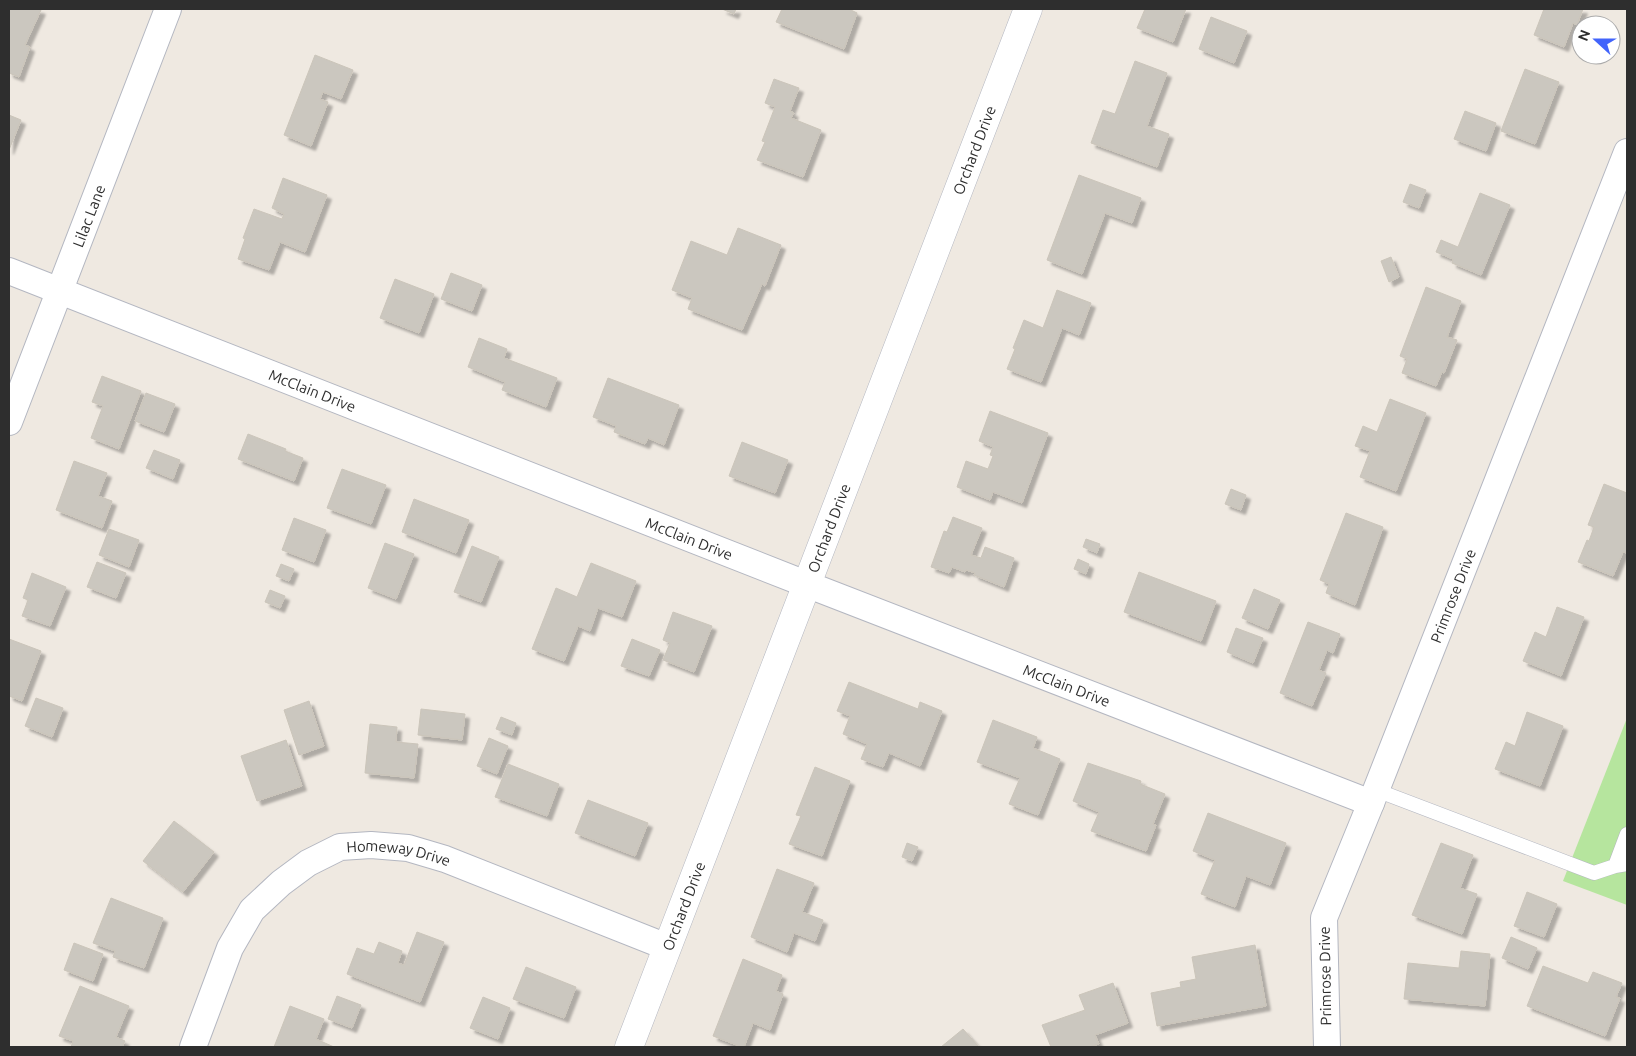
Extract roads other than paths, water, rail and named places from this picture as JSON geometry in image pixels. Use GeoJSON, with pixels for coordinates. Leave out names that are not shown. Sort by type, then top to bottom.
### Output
{"type":"FeatureCollection","features":[{"type":"Feature","properties":{"kind":"street","name":"Lilac Lane"},"geometry":{"type":"LineString","coordinates":[[9,422],[168,9]]}},
{"type":"Feature","properties":{"kind":"street","name":"Orchard Drive"},"geometry":{"type":"LineString","coordinates":[[628,1047],[1028,9]]}},
{"type":"Feature","properties":{"kind":"street","name":"Primrose Drive"},"geometry":{"type":"LineString","coordinates":[[1327,1047],[1324,918],[1374,796],[1627,152]]}},
{"type":"Feature","properties":{"kind":"street","name":"McClain Drive"},"geometry":{"type":"LineString","coordinates":[[9,271],[806,584],[1374,796]]}},
{"type":"Feature","properties":{"kind":"street","name":"Homeway Drive"},"geometry":{"type":"LineString","coordinates":[[193,1047],[230,948],[252,910],[308,863],[340,847],[371,845],[408,848],[445,859],[667,947]]}},
{"type":"Feature","properties":{"kind":"lane"},"geometry":{"type":"LineString","coordinates":[[1374,796],[1594,873],[1621,865],[1627,834]]}}]}
